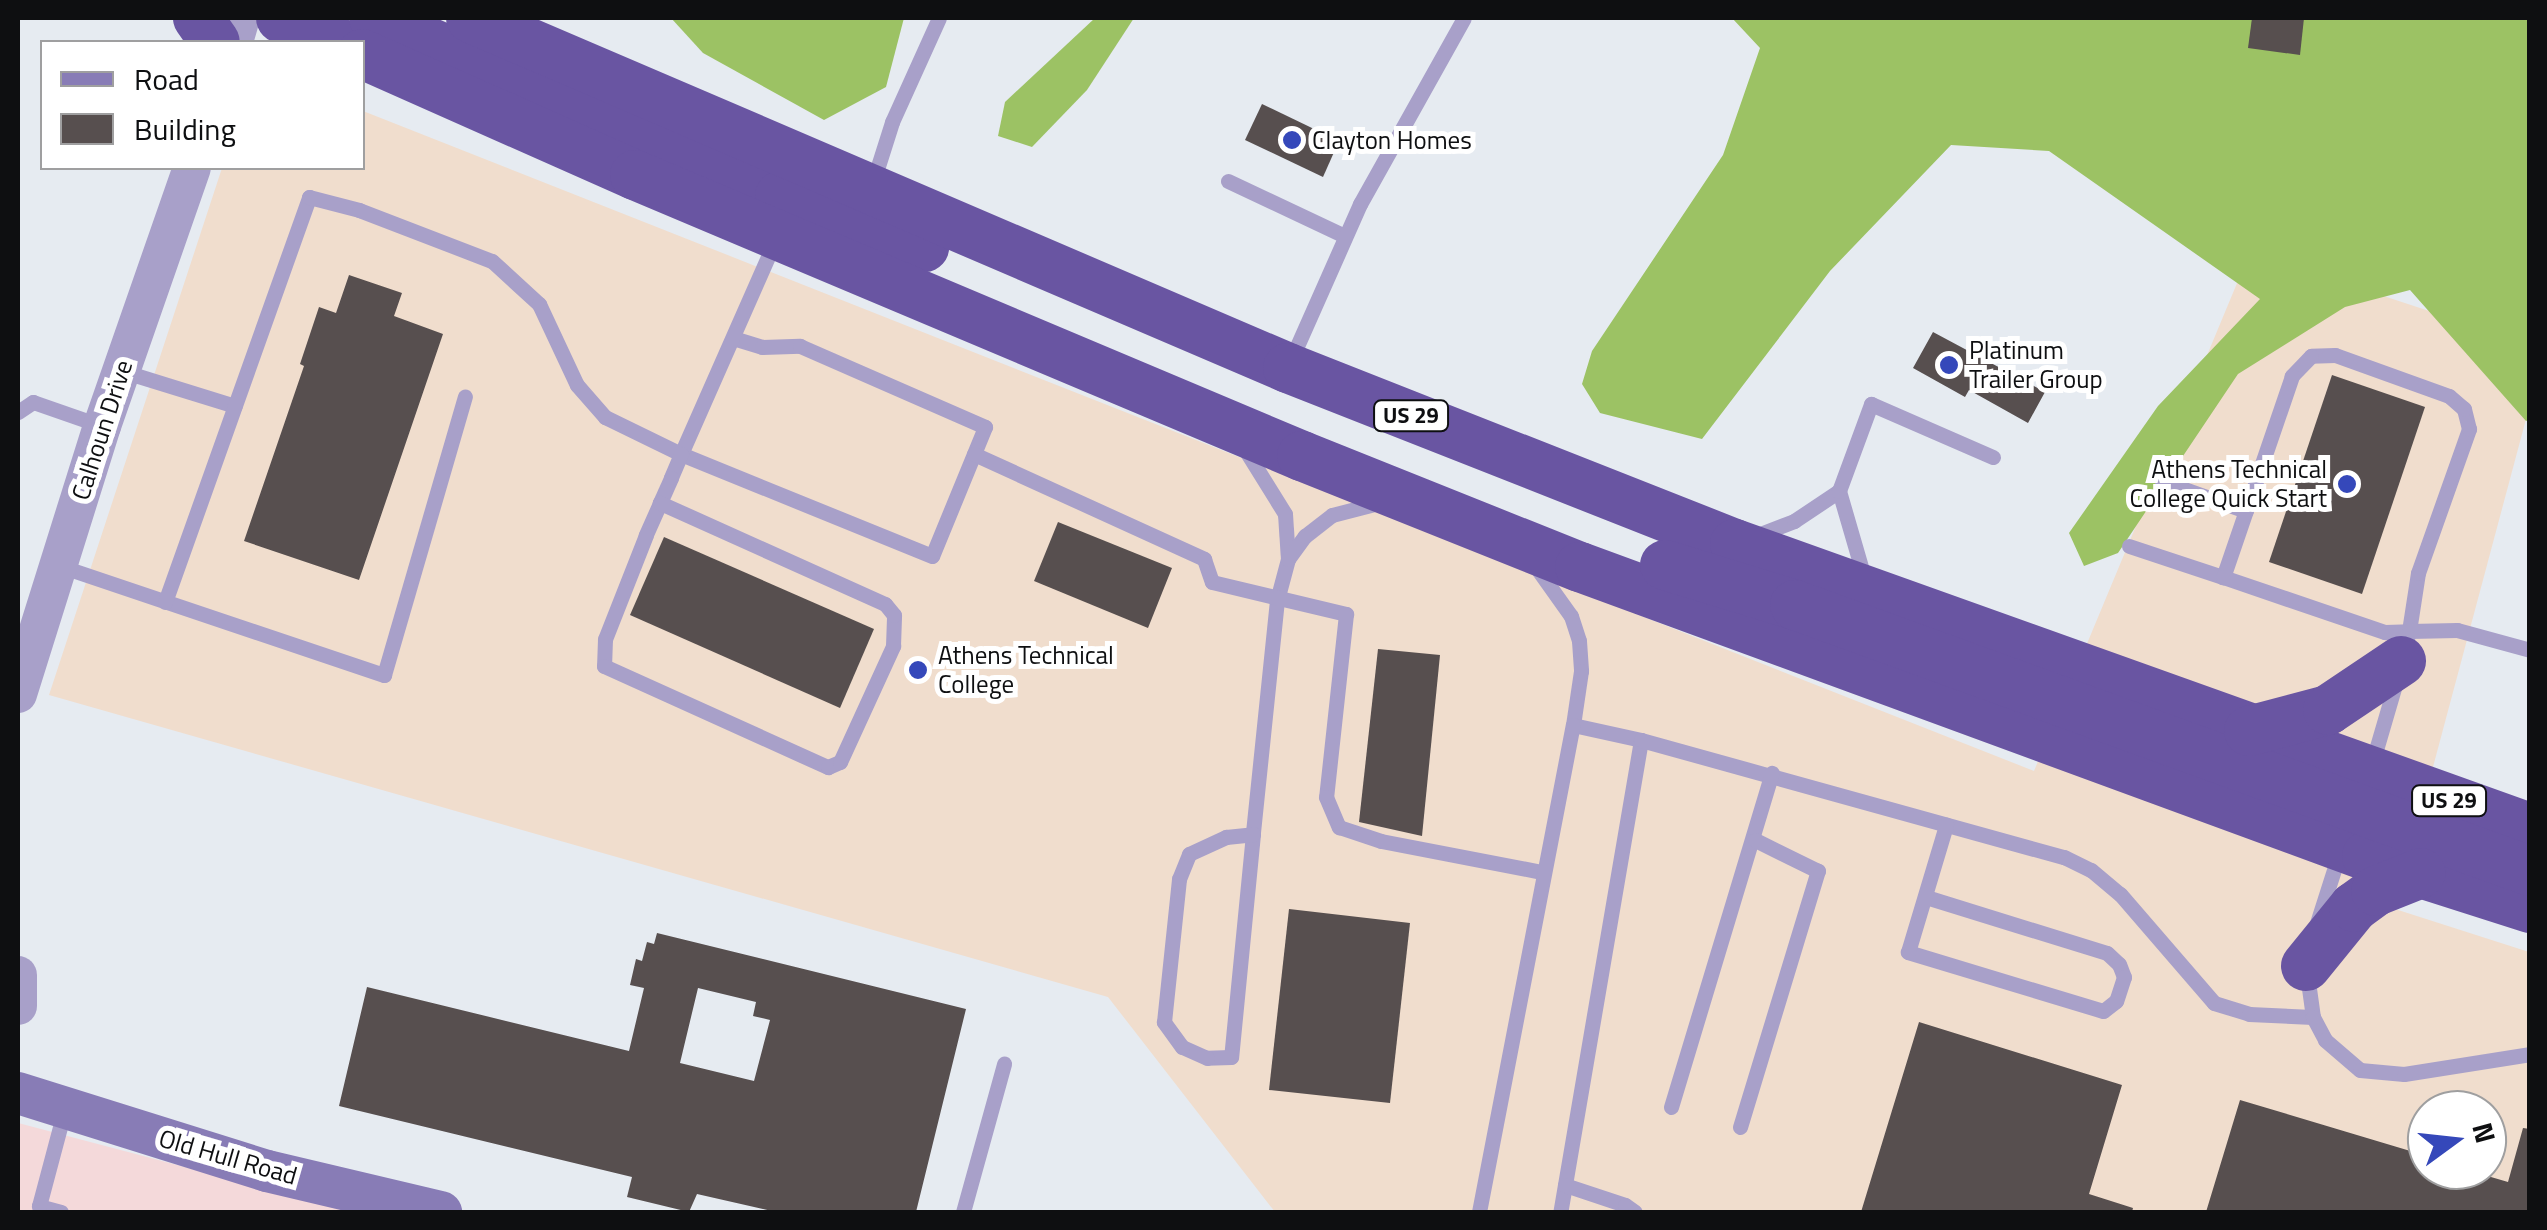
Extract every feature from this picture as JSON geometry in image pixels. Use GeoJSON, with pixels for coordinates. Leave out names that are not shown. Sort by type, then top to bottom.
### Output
{"type":"FeatureCollection","features":[{"type":"Feature","properties":{"kind":"highway"},"geometry":{"type":"LineString","coordinates":[[198,18],[214,40]]}},
{"type":"Feature","properties":{"kind":"highway"},"geometry":{"type":"LineString","coordinates":[[281,18],[332,40]]}},
{"type":"Feature","properties":{"kind":"highway"},"geometry":{"type":"LineString","coordinates":[[374,18],[780,196],[991,271],[1094,285]]}},
{"type":"Feature","properties":{"kind":"highway","name":"US 29"},"geometry":{"type":"LineString","coordinates":[[471,18],[1288,368],[1735,544],[2249,731],[2421,873],[2530,908]]}},
{"type":"Feature","properties":{"kind":"highway","name":"US 29"},"geometry":{"type":"LineString","coordinates":[[365,55],[778,235],[1517,542],[2353,816],[2530,828]]}},
{"type":"Feature","properties":{"kind":"highway"},"geometry":{"type":"LineString","coordinates":[[1466,522],[1542,526],[1796,605],[2353,816],[2530,870]]}},
{"type":"Feature","properties":{"kind":"highway"},"geometry":{"type":"LineString","coordinates":[[2249,731],[2328,710],[2405,646]]}},
{"type":"Feature","properties":{"kind":"highway"},"geometry":{"type":"LineString","coordinates":[[2306,966],[2354,907],[2376,891],[2421,873]]}},
{"type":"Feature","properties":{"kind":"main road","name":"Old Hull Road"},"geometry":{"type":"LineString","coordinates":[[18,1094],[267,1171],[441,1212]]}},
{"type":"Feature","properties":{"kind":"street","name":"Calhoun Drive"},"geometry":{"type":"LineString","coordinates":[[18,694],[26,636],[58,565],[191,170]]}},
{"type":"Feature","properties":{"kind":"street"},"geometry":{"type":"LineString","coordinates":[[18,975],[18,1006]]}},
{"type":"Feature","properties":{"kind":"lane"},"geometry":{"type":"LineString","coordinates":[[871,191],[892,122],[940,18]]}},
{"type":"Feature","properties":{"kind":"lane"},"geometry":{"type":"LineString","coordinates":[[1288,368],[1345,236],[1464,18]]}},
{"type":"Feature","properties":{"kind":"lane"},"geometry":{"type":"LineString","coordinates":[[1228,181],[1345,236]]}},
{"type":"Feature","properties":{"kind":"lane"},"geometry":{"type":"LineString","coordinates":[[165,602],[309,197],[360,210],[492,262],[539,304],[578,385],[605,417],[682,454],[932,556],[985,427],[800,346],[762,347],[732,338]]}},
{"type":"Feature","properties":{"kind":"lane"},"geometry":{"type":"LineString","coordinates":[[660,502],[885,604],[894,615],[893,646],[840,762],[828,767],[604,666],[605,640],[660,502],[778,235]]}},
{"type":"Feature","properties":{"kind":"lane"},"geometry":{"type":"LineString","coordinates":[[2223,577],[2292,376],[2311,356],[2336,355],[2449,396],[2464,410],[2469,429],[2418,573],[2405,646],[2306,966],[2313,1018],[2324,1040],[2344,1060],[2376,1075],[2530,1054]]}},
{"type":"Feature","properties":{"kind":"lane"},"geometry":{"type":"LineString","coordinates":[[122,370],[235,406]]}},
{"type":"Feature","properties":{"kind":"lane"},"geometry":{"type":"LineString","coordinates":[[58,565],[384,675],[465,397]]}},
{"type":"Feature","properties":{"kind":"lane"},"geometry":{"type":"LineString","coordinates":[[18,412],[25,399],[102,426]]}},
{"type":"Feature","properties":{"kind":"lane"},"geometry":{"type":"LineString","coordinates":[[1870,593],[1852,546],[1839,491],[1871,404],[1993,457]]}},
{"type":"Feature","properties":{"kind":"lane"},"geometry":{"type":"LineString","coordinates":[[1223,423],[1278,498],[1285,514],[1288,560]]}},
{"type":"Feature","properties":{"kind":"lane"},"geometry":{"type":"LineString","coordinates":[[974,454],[1204,559],[1212,582],[1346,614],[1326,798],[1339,826],[1381,842],[1542,872]]}},
{"type":"Feature","properties":{"kind":"lane"},"geometry":{"type":"LineString","coordinates":[[2162,481],[2246,511]]}},
{"type":"Feature","properties":{"kind":"lane"},"geometry":{"type":"LineString","coordinates":[[1735,544],[1794,521],[1839,491]]}},
{"type":"Feature","properties":{"kind":"lane"},"geometry":{"type":"LineString","coordinates":[[1253,834],[1226,837],[1189,854],[1179,879],[1164,1022],[1182,1047],[1207,1058],[1231,1056],[1253,834],[1276,600],[1288,560],[1305,536],[1332,515],[1406,498]]}},
{"type":"Feature","properties":{"kind":"lane"},"geometry":{"type":"LineString","coordinates":[[1479,1212],[1531,955],[1542,872],[1581,670],[1571,616],[1517,542]]}},
{"type":"Feature","properties":{"kind":"lane"},"geometry":{"type":"LineString","coordinates":[[2129,546],[2384,632],[2405,646]]}},
{"type":"Feature","properties":{"kind":"lane"},"geometry":{"type":"LineString","coordinates":[[2405,646],[2457,630],[2530,650]]}},
{"type":"Feature","properties":{"kind":"lane"},"geometry":{"type":"LineString","coordinates":[[1573,725],[1772,773],[2064,857],[2091,870],[2120,894],[2214,1003],[2249,1014],[2313,1018]]}},
{"type":"Feature","properties":{"kind":"lane"},"geometry":{"type":"LineString","coordinates":[[1560,1212],[1641,740]]}},
{"type":"Feature","properties":{"kind":"lane"},"geometry":{"type":"LineString","coordinates":[[1671,1107],[1738,881],[1755,840],[1772,773]]}},
{"type":"Feature","properties":{"kind":"lane"},"geometry":{"type":"LineString","coordinates":[[1926,897],[2107,954],[2122,968],[2116,1001],[2103,1011],[1908,952],[1946,825]]}},
{"type":"Feature","properties":{"kind":"lane"},"geometry":{"type":"LineString","coordinates":[[1740,1127],[1818,871],[1755,840]]}},
{"type":"Feature","properties":{"kind":"lane"},"geometry":{"type":"LineString","coordinates":[[962,1212],[1004,1064]]}},
{"type":"Feature","properties":{"kind":"lane"},"geometry":{"type":"LineString","coordinates":[[62,1212],[39,1206],[65,1108]]}},
{"type":"Feature","properties":{"kind":"lane"},"geometry":{"type":"LineString","coordinates":[[1565,1184],[1625,1205],[1634,1212]]}},
{"type":"Feature","properties":{"kind":"shaded area","name":"Athens Technical College"},"geometry":{"type":"Polygon","coordinates":[[[365,112],[2034,771],[2250,252],[2529,344],[2529,408],[2395,909],[2529,952],[2529,1212],[1275,1212],[1108,997],[49,695],[221,170],[365,170],[365,112]]]}},
{"type":"Feature","properties":{"kind":"shaded area"},"geometry":{"type":"Polygon","coordinates":[[[18,1123],[22,1124],[356,1212],[18,1212],[18,1123]]]}},
{"type":"Feature","properties":{"kind":"green space"},"geometry":{"type":"Polygon","coordinates":[[[671,18],[904,18],[886,87],[824,120],[703,53],[671,18]]]}},
{"type":"Feature","properties":{"kind":"green space"},"geometry":{"type":"Polygon","coordinates":[[[1095,18],[1134,18],[1087,90],[1032,147],[998,136],[1005,102],[1095,18]]]}},
{"type":"Feature","properties":{"kind":"green space"},"geometry":{"type":"Polygon","coordinates":[[[1732,18],[2529,18],[2529,420],[2410,290],[2345,307],[2238,374],[2118,553],[2084,566],[2069,533],[2158,406],[2260,299],[2049,151],[1951,145],[1830,271],[1702,439],[1600,413],[1582,384],[1592,351],[1723,155],[1760,48],[1732,18]]]}},
{"type":"Feature","properties":{"kind":"building"},"geometry":{"type":"Polygon","coordinates":[[[2252,18],[2304,18],[2300,55],[2248,48],[2252,18]]]}},
{"type":"Feature","properties":{"kind":"building","name":"Clayton Homes"},"geometry":{"type":"Polygon","coordinates":[[[1262,104],[1339,141],[1323,177],[1245,140],[1262,104]]]}},
{"type":"Feature","properties":{"kind":"building"},"geometry":{"type":"Polygon","coordinates":[[[349,275],[402,293],[394,316],[443,334],[359,580],[244,541],[304,366],[300,364],[319,307],[336,313],[349,275]]]}},
{"type":"Feature","properties":{"kind":"building"},"geometry":{"type":"Polygon","coordinates":[[[1933,332],[2045,392],[2028,423],[1969,390],[1965,397],[1913,368],[1933,332]]]}},
{"type":"Feature","properties":{"kind":"building","name":"Athens Technical College Quick Start"},"geometry":{"type":"Polygon","coordinates":[[[2332,375],[2425,407],[2362,594],[2269,562],[2332,375]]]}},
{"type":"Feature","properties":{"kind":"building"},"geometry":{"type":"Polygon","coordinates":[[[1058,522],[1172,568],[1148,628],[1034,581],[1058,522]]]}},
{"type":"Feature","properties":{"kind":"building"},"geometry":{"type":"Polygon","coordinates":[[[664,537],[874,629],[840,708],[630,615],[664,537]]]}},
{"type":"Feature","properties":{"kind":"building"},"geometry":{"type":"Polygon","coordinates":[[[1378,649],[1440,655],[1422,836],[1359,822],[1378,649]]]}},
{"type":"Feature","properties":{"kind":"building"},"geometry":{"type":"Polygon","coordinates":[[[1289,909],[1410,923],[1390,1103],[1269,1090],[1289,909]]]}},
{"type":"Feature","properties":{"kind":"building"},"geometry":{"type":"Polygon","coordinates":[[[657,933],[966,1009],[916,1212],[776,1212],[697,1194],[689,1212],[627,1197],[632,1177],[339,1106],[367,987],[629,1051],[644,988],[630,985],[636,959],[642,961],[647,942],[654,944],[657,933]],[[698,988],[680,1063],[754,1081],[770,1020],[753,1016],[756,1002],[698,988]]]}},
{"type":"Feature","properties":{"kind":"building"},"geometry":{"type":"Polygon","coordinates":[[[1919,1022],[2122,1085],[2089,1194],[2133,1208],[2132,1212],[1861,1212],[1919,1022]]]}},
{"type":"Feature","properties":{"kind":"building"},"geometry":{"type":"Polygon","coordinates":[[[2240,1100],[2407,1150],[2407,1190],[2507,1190],[2523,1128],[2530,1129],[2530,1212],[2206,1212],[2240,1100]]]}},
{"type":"Feature","properties":{"kind":"place","name":"Clayton Homes"},"geometry":{"type":"Point","coordinates":[1292,140]}},
{"type":"Feature","properties":{"kind":"place","name":"Platinum Trailer Group"},"geometry":{"type":"Point","coordinates":[1949,365]}},
{"type":"Feature","properties":{"kind":"place","name":"Athens Technical College Quick Start"},"geometry":{"type":"Point","coordinates":[2347,484]}},
{"type":"Feature","properties":{"kind":"place","name":"Athens Technical College"},"geometry":{"type":"Point","coordinates":[918,670]}}]}
